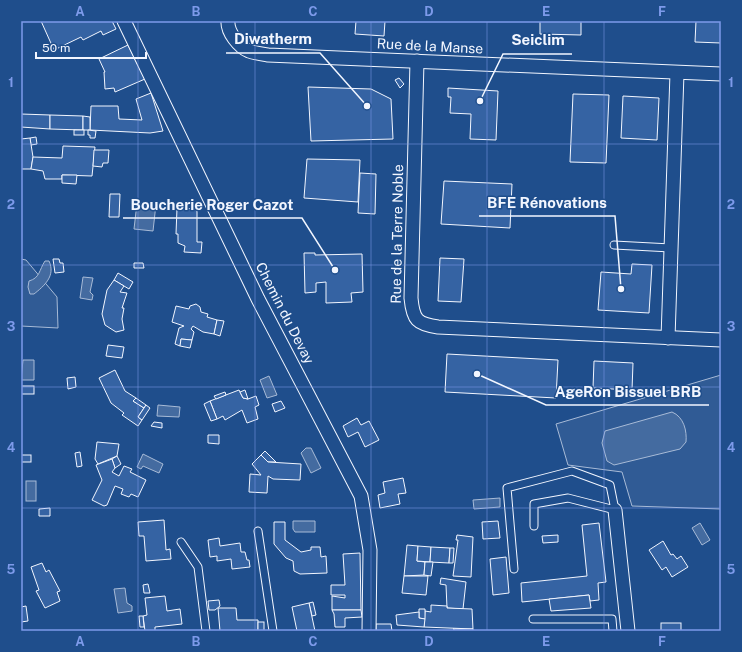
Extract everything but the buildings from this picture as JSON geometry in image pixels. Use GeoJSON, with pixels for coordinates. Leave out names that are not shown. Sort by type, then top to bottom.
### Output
{"type":"FeatureCollection","features":[{"type":"Feature","properties":{"kind":"street","name":"Chemin du Devay"},"geometry":{"type":"LineString","coordinates":[[124,21],[258,299],[361,496],[370,550],[368,631]]}},
{"type":"Feature","properties":{"kind":"street","name":"Rue de la Manse"},"geometry":{"type":"LineString","coordinates":[[228,21],[228,26],[236,40],[248,51],[268,55],[721,74]]}},
{"type":"Feature","properties":{"kind":"street","name":"Rue de la Terre Noble"},"geometry":{"type":"LineString","coordinates":[[417,61],[410,298],[412,313],[417,320],[423,325],[438,327],[721,340]]}},
{"type":"Feature","properties":{"kind":"street"},"geometry":{"type":"LineString","coordinates":[[668,338],[677,73]]}},
{"type":"Feature","properties":{"kind":"street"},"geometry":{"type":"LineString","coordinates":[[614,510],[628,631]]}},
{"type":"Feature","properties":{"kind":"lane"},"geometry":{"type":"LineString","coordinates":[[614,245],[671,248]]}},
{"type":"Feature","properties":{"kind":"lane"},"geometry":{"type":"LineString","coordinates":[[514,569],[507,488],[572,471],[610,486],[614,510],[568,498],[534,504],[534,526]]}},
{"type":"Feature","properties":{"kind":"lane"},"geometry":{"type":"LineString","coordinates":[[258,531],[273,631]]}},
{"type":"Feature","properties":{"kind":"lane"},"geometry":{"type":"LineString","coordinates":[[181,542],[198,567],[206,631]]}},
{"type":"Feature","properties":{"kind":"lane"},"geometry":{"type":"LineString","coordinates":[[533,619],[612,619],[613,631]]}},
{"type":"Feature","properties":{"kind":"shaded area"},"geometry":{"type":"Polygon","coordinates":[[[137,203],[156,204],[153,231],[134,229],[137,203]]]}},
{"type":"Feature","properties":{"kind":"shaded area"},"geometry":{"type":"Polygon","coordinates":[[[21,259],[26,260],[57,297],[58,328],[21,326],[21,259]]]}},
{"type":"Feature","properties":{"kind":"shaded area"},"geometry":{"type":"Polygon","coordinates":[[[45,261],[49,261],[51,266],[50,276],[42,288],[34,294],[30,294],[28,287],[29,281],[33,280],[37,276],[45,261]]]}},
{"type":"Feature","properties":{"kind":"shaded area"},"geometry":{"type":"Polygon","coordinates":[[[83,277],[93,278],[90,292],[93,295],[92,300],[80,298],[83,277]]]}},
{"type":"Feature","properties":{"kind":"shaded area"},"geometry":{"type":"Polygon","coordinates":[[[23,360],[34,360],[34,380],[21,380],[23,360]]]}},
{"type":"Feature","properties":{"kind":"shaded area"},"geometry":{"type":"Polygon","coordinates":[[[721,375],[721,509],[632,506],[622,472],[568,465],[556,424],[721,375]]]}},
{"type":"Feature","properties":{"kind":"shaded area"},"geometry":{"type":"Polygon","coordinates":[[[269,376],[277,395],[267,398],[260,380],[269,376]]]}},
{"type":"Feature","properties":{"kind":"shaded area"},"geometry":{"type":"Polygon","coordinates":[[[158,405],[180,407],[179,417],[157,416],[158,405]]]}},
{"type":"Feature","properties":{"kind":"shaded area"},"geometry":{"type":"Polygon","coordinates":[[[672,412],[682,421],[686,433],[686,442],[680,449],[614,465],[607,461],[602,443],[605,431],[672,412]]]}},
{"type":"Feature","properties":{"kind":"shaded area"},"geometry":{"type":"Polygon","coordinates":[[[306,448],[311,448],[321,468],[311,473],[301,453],[306,448]]]}},
{"type":"Feature","properties":{"kind":"shaded area"},"geometry":{"type":"Polygon","coordinates":[[[143,454],[163,464],[159,473],[143,466],[141,469],[137,467],[143,454]]]}},
{"type":"Feature","properties":{"kind":"shaded area"},"geometry":{"type":"Polygon","coordinates":[[[26,481],[36,481],[36,501],[26,501],[26,481]]]}},
{"type":"Feature","properties":{"kind":"shaded area"},"geometry":{"type":"Polygon","coordinates":[[[500,498],[500,507],[474,509],[473,500],[500,498]]]}},
{"type":"Feature","properties":{"kind":"shaded area"},"geometry":{"type":"Polygon","coordinates":[[[293,521],[315,521],[315,532],[295,532],[293,529],[293,521]]]}},
{"type":"Feature","properties":{"kind":"shaded area"},"geometry":{"type":"Polygon","coordinates":[[[700,523],[710,540],[702,545],[692,528],[700,523]]]}},
{"type":"Feature","properties":{"kind":"shaded area"},"geometry":{"type":"Polygon","coordinates":[[[125,588],[127,603],[132,606],[132,611],[118,613],[114,589],[125,588]]]}},
{"type":"Feature","properties":{"kind":"place","name":"Seiclim"},"geometry":{"type":"Point","coordinates":[480,101]}},
{"type":"Feature","properties":{"kind":"place","name":"Diwatherm"},"geometry":{"type":"Point","coordinates":[367,106]}},
{"type":"Feature","properties":{"kind":"place","name":"Boucherie Roger Cazot"},"geometry":{"type":"Point","coordinates":[335,270]}},
{"type":"Feature","properties":{"kind":"place","name":"BFE Rénovations"},"geometry":{"type":"Point","coordinates":[621,289]}},
{"type":"Feature","properties":{"kind":"place","name":"AgeRon Bissuel BRB"},"geometry":{"type":"Point","coordinates":[477,374]}}]}
